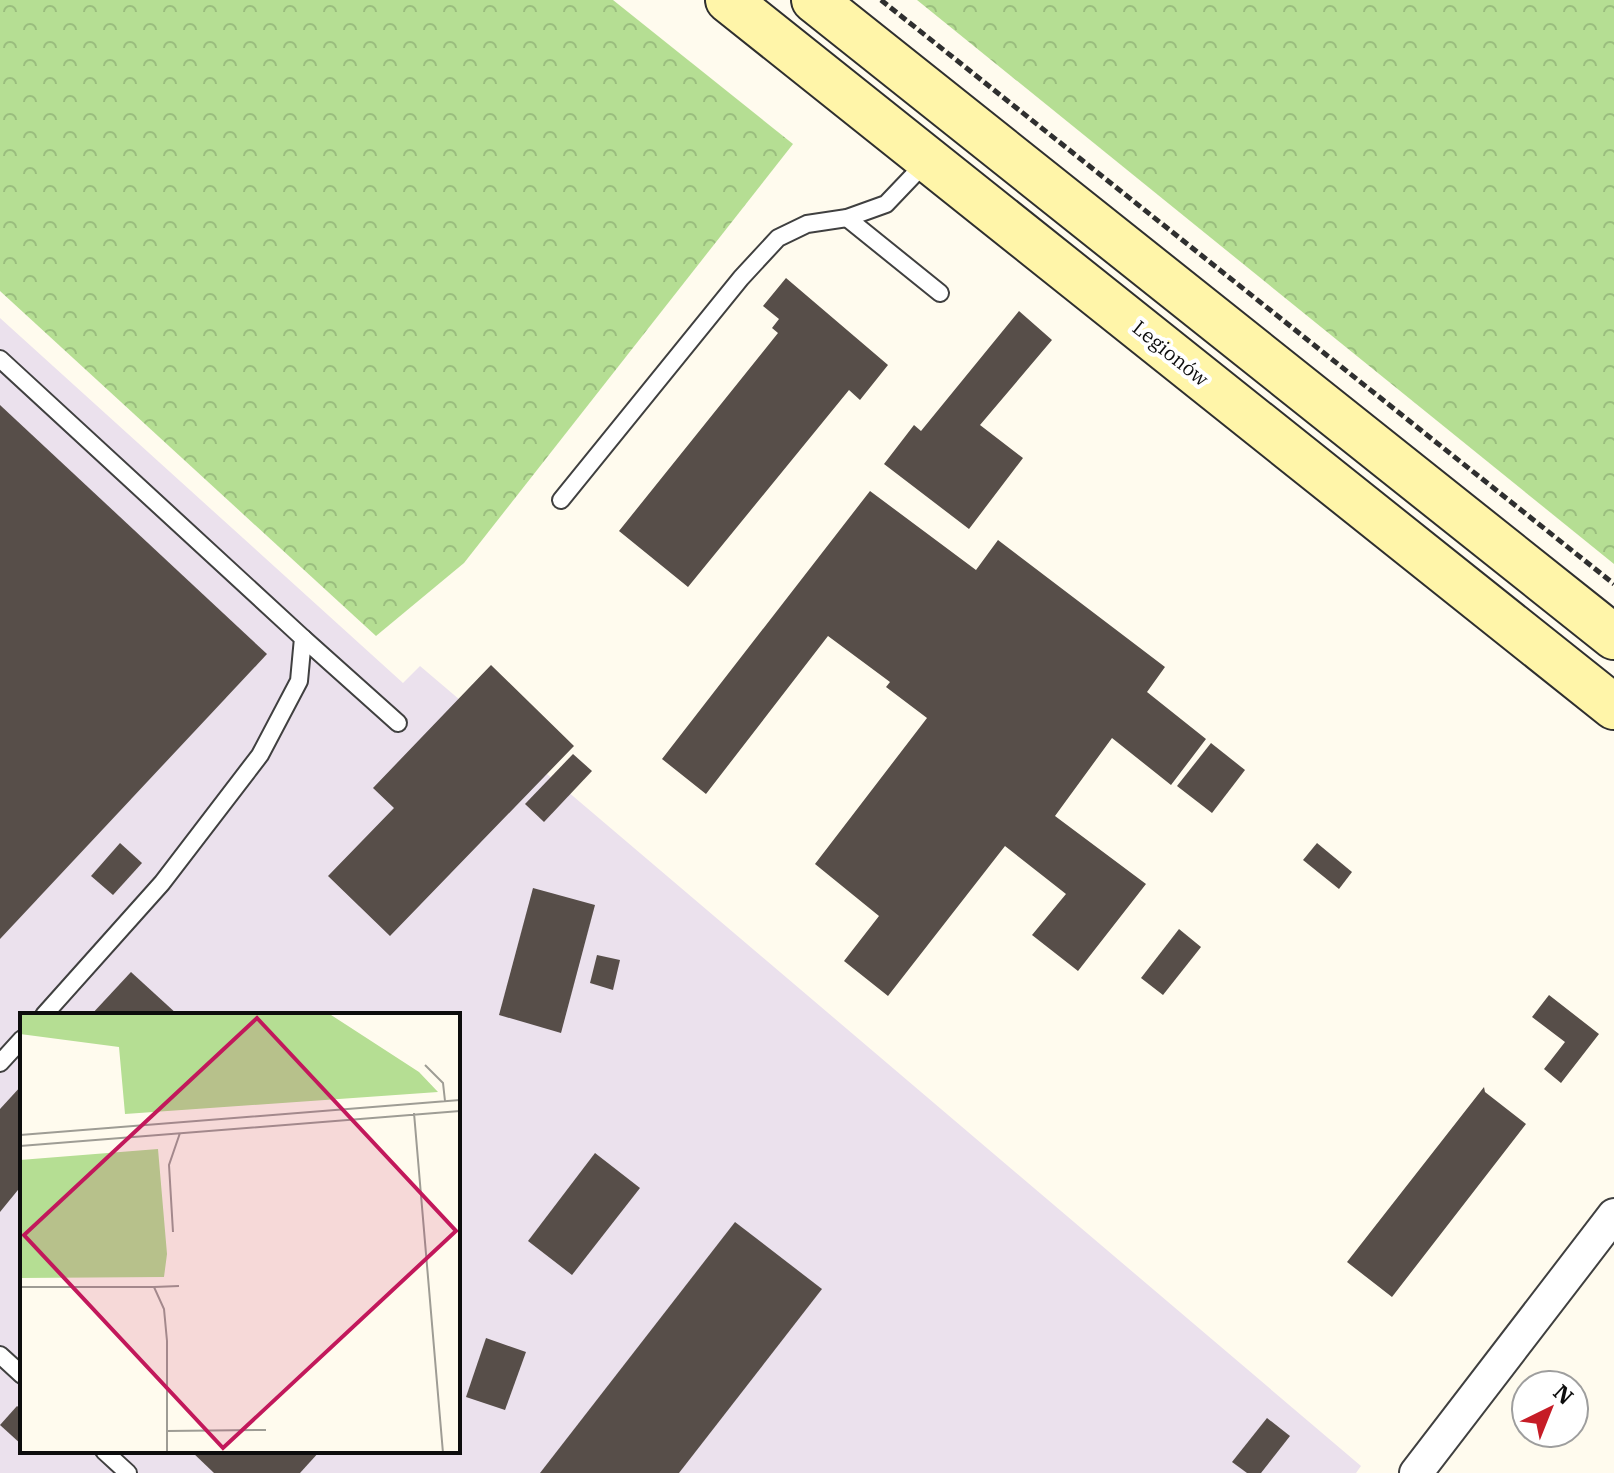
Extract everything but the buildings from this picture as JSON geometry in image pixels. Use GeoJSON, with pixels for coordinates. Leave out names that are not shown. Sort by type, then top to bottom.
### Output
{"type":"FeatureCollection","features":[{"type":"Feature","properties":{"kind":"street","name":"Legionów"},"geometry":{"type":"LineString","coordinates":[[728,0],[1614,707]]}},
{"type":"Feature","properties":{"kind":"street"},"geometry":{"type":"LineString","coordinates":[[814,0],[1614,637]]}},
{"type":"Feature","properties":{"kind":"street"},"geometry":{"type":"LineString","coordinates":[[1416,1473],[1614,1215]]}},
{"type":"Feature","properties":{"kind":"lane"},"geometry":{"type":"LineString","coordinates":[[561,500],[741,278],[778,238],[807,224],[847,218],[886,204],[928,160]]}},
{"type":"Feature","properties":{"kind":"lane"},"geometry":{"type":"LineString","coordinates":[[847,218],[940,293]]}},
{"type":"Feature","properties":{"kind":"lane"},"geometry":{"type":"LineString","coordinates":[[0,359],[398,723]]}},
{"type":"Feature","properties":{"kind":"lane"},"geometry":{"type":"LineString","coordinates":[[46,1013],[162,883],[260,755],[299,681],[303,638]]}},
{"type":"Feature","properties":{"kind":"lane"},"geometry":{"type":"LineString","coordinates":[[0,1063],[20,1041]]}},
{"type":"Feature","properties":{"kind":"lane"},"geometry":{"type":"LineString","coordinates":[[0,1355],[20,1373]]}},
{"type":"Feature","properties":{"kind":"lane"},"geometry":{"type":"LineString","coordinates":[[106,1453],[128,1473]]}},
{"type":"Feature","properties":{"kind":"path"},"geometry":{"type":"LineString","coordinates":[[881,0],[1614,584]]}},
{"type":"Feature","properties":{"kind":"shaded area"},"geometry":{"type":"Polygon","coordinates":[[[0,318],[403,683],[420,666],[1361,1466],[1356,1473],[0,1473],[0,318]]]}},
{"type":"Feature","properties":{"kind":"green space"},"geometry":{"type":"Polygon","coordinates":[[[0,0],[613,0],[793,144],[464,563],[376,636],[0,291],[0,0]]]}},
{"type":"Feature","properties":{"kind":"green space"},"geometry":{"type":"Polygon","coordinates":[[[917,0],[1614,0],[1614,564],[917,0]]]}}]}
